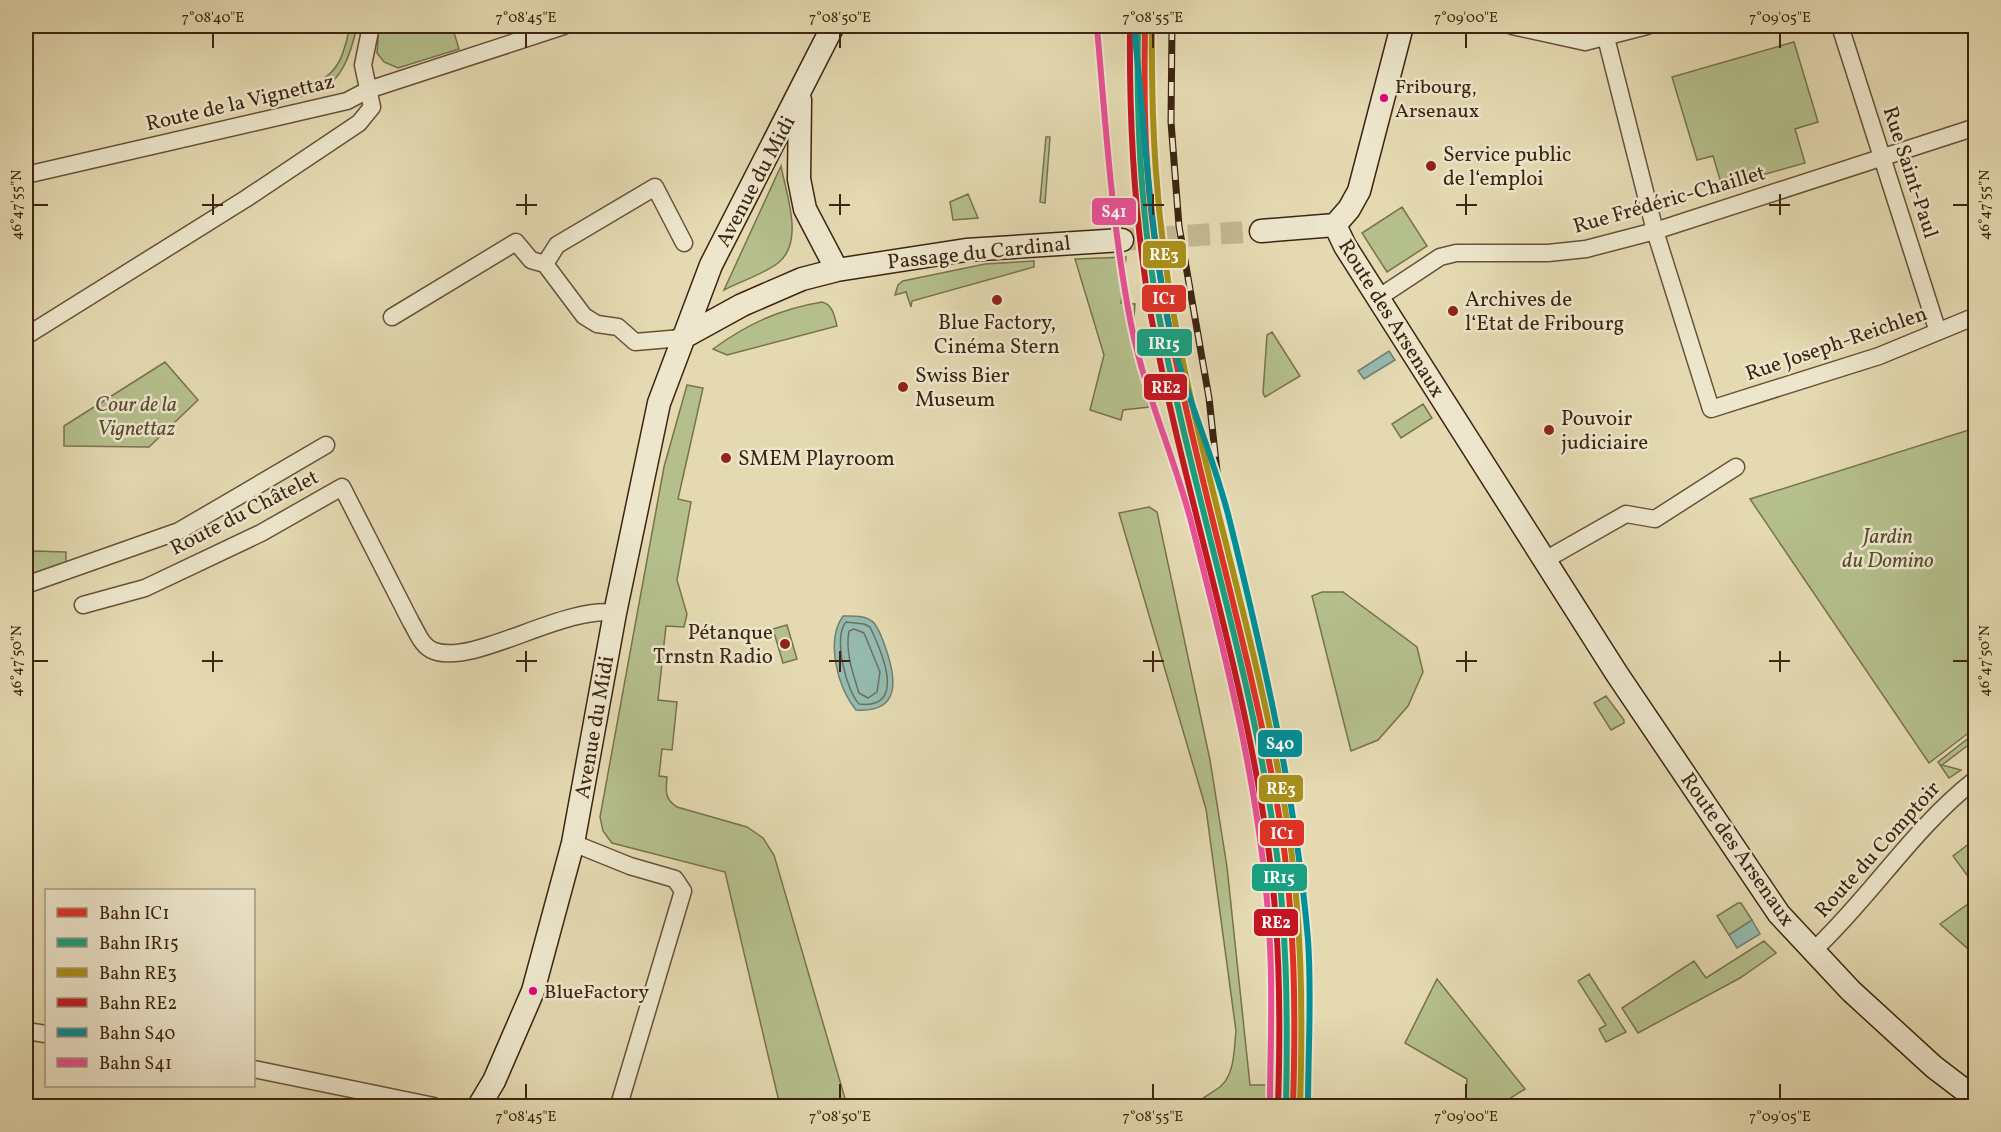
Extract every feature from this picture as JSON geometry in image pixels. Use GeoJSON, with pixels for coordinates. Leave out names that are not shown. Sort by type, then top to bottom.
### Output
{"type":"FeatureCollection","features":[{"type":"Feature","properties":{"kind":"main road","name":"Avenue du Midi"},"geometry":{"type":"LineString","coordinates":[[479,1107],[494,1081],[533,991],[573,843],[615,613],[659,403],[711,265],[800,95],[833,26]]}},
{"type":"Feature","properties":{"kind":"main road","name":"Route des Arsenaux"},"geometry":{"type":"LineString","coordinates":[[1402,26],[1368,165],[1359,191],[1349,209],[1335,225],[1378,298],[1545,560],[1779,914],[1851,991],[1934,1067],[1976,1099]]}},
{"type":"Feature","properties":{"kind":"main road"},"geometry":{"type":"LineString","coordinates":[[800,95],[799,179],[805,209],[837,270]]}},
{"type":"Feature","properties":{"kind":"main road"},"geometry":{"type":"LineString","coordinates":[[1261,231],[1335,225]]}},
{"type":"Feature","properties":{"kind":"main road","name":"Passage du Cardinal"},"geometry":{"type":"LineString","coordinates":[[682,338],[742,306],[802,279],[837,270],[966,250],[1122,240]]}},
{"type":"Feature","properties":{"kind":"street"},"geometry":{"type":"LineString","coordinates":[[26,336],[247,198],[359,123],[372,107],[363,65],[371,26]]}},
{"type":"Feature","properties":{"kind":"street","name":"Route de la Vignettaz"},"geometry":{"type":"LineString","coordinates":[[26,175],[346,101],[368,90],[564,26]]}},
{"type":"Feature","properties":{"kind":"street"},"geometry":{"type":"LineString","coordinates":[[1512,26],[1585,42],[1605,32],[1647,26]]}},
{"type":"Feature","properties":{"kind":"street","name":"Rue Saint-Paul"},"geometry":{"type":"LineString","coordinates":[[1840,26],[1938,332]]}},
{"type":"Feature","properties":{"kind":"street"},"geometry":{"type":"LineString","coordinates":[[1605,32],[1655,231]]}},
{"type":"Feature","properties":{"kind":"street","name":"Rue Frédéric-Chaillet"},"geometry":{"type":"LineString","coordinates":[[1378,298],[1440,257],[1456,253],[1548,253],[1586,249],[1655,231],[1976,127]]}},
{"type":"Feature","properties":{"kind":"street","name":"Avenue du Midi"},"geometry":{"type":"LineString","coordinates":[[545,264],[557,245],[655,186],[684,243]]}},
{"type":"Feature","properties":{"kind":"street","name":"Rue Joseph-Reichlen"},"geometry":{"type":"LineString","coordinates":[[1655,231],[1711,409],[1879,356],[1976,316]]}},
{"type":"Feature","properties":{"kind":"street"},"geometry":{"type":"LineString","coordinates":[[392,317],[516,242],[531,260],[545,264],[584,316],[597,324],[618,327],[635,342],[682,338]]}},
{"type":"Feature","properties":{"kind":"street","name":"Route du Châtelet"},"geometry":{"type":"LineString","coordinates":[[26,585],[179,531],[326,446]]}},
{"type":"Feature","properties":{"kind":"street"},"geometry":{"type":"LineString","coordinates":[[1545,560],[1626,514],[1655,519],[1736,466]]}},
{"type":"Feature","properties":{"kind":"street","name":"Route du Châtelet"},"geometry":{"type":"LineString","coordinates":[[83,605],[145,588],[261,533],[342,487],[411,622],[424,644],[433,651],[448,653],[469,650],[586,613],[615,613]]}},
{"type":"Feature","properties":{"kind":"street","name":"Route du Comptoir"},"geometry":{"type":"LineString","coordinates":[[1812,951],[1870,890],[1924,826],[1953,796],[1976,778]]}},
{"type":"Feature","properties":{"kind":"street"},"geometry":{"type":"LineString","coordinates":[[573,843],[630,866],[675,879],[683,891],[619,1105]]}},
{"type":"Feature","properties":{"kind":"street"},"geometry":{"type":"LineString","coordinates":[[26,1031],[45,1034]]}},
{"type":"Feature","properties":{"kind":"street"},"geometry":{"type":"LineString","coordinates":[[255,1069],[434,1107]]}},
{"type":"Feature","properties":{"kind":"green space"},"geometry":{"type":"Polygon","coordinates":[[[348,26],[357,27],[351,48],[345,64],[328,85],[318,91],[267,104],[266,98],[302,89],[323,79],[332,71],[339,62],[345,46],[348,26]]]}},
{"type":"Feature","properties":{"kind":"green space"},"geometry":{"type":"Polygon","coordinates":[[[379,26],[452,26],[459,49],[398,68],[384,62],[377,53],[379,26]]]}},
{"type":"Feature","properties":{"kind":"green space"},"geometry":{"type":"Polygon","coordinates":[[[1794,42],[1818,122],[1795,129],[1805,163],[1722,186],[1713,156],[1697,160],[1672,77],[1794,42]]]}},
{"type":"Feature","properties":{"kind":"green space"},"geometry":{"type":"Polygon","coordinates":[[[1046,137],[1050,137],[1045,203],[1040,202],[1046,137]]]}},
{"type":"Feature","properties":{"kind":"green space"},"geometry":{"type":"Polygon","coordinates":[[[781,166],[792,217],[791,243],[786,254],[772,267],[724,290],[781,166]]]}},
{"type":"Feature","properties":{"kind":"green space"},"geometry":{"type":"Polygon","coordinates":[[[968,194],[978,218],[953,220],[950,202],[968,194]]]}},
{"type":"Feature","properties":{"kind":"green space"},"geometry":{"type":"Polygon","coordinates":[[[1402,207],[1427,246],[1387,272],[1362,233],[1402,207]]]}},
{"type":"Feature","properties":{"kind":"green space"},"geometry":{"type":"Polygon","coordinates":[[[1126,257],[1121,303],[1135,304],[1133,330],[1149,407],[1123,410],[1121,420],[1090,410],[1104,355],[1075,259],[1126,257]]]}},
{"type":"Feature","properties":{"kind":"green space"},"geometry":{"type":"Polygon","coordinates":[[[1034,261],[1034,267],[912,301],[911,307],[906,292],[895,295],[898,285],[903,281],[985,264],[1034,261]]]}},
{"type":"Feature","properties":{"kind":"green space"},"geometry":{"type":"Polygon","coordinates":[[[822,302],[831,308],[837,326],[727,355],[713,349],[738,332],[764,319],[778,313],[822,302]]]}},
{"type":"Feature","properties":{"kind":"green space"},"geometry":{"type":"Polygon","coordinates":[[[1272,332],[1300,376],[1265,397],[1263,393],[1267,335],[1272,332]]]}},
{"type":"Feature","properties":{"kind":"green space","name":"Cour de la Vignettaz"},"geometry":{"type":"Polygon","coordinates":[[[165,362],[198,400],[149,447],[64,446],[64,426],[165,362]]]}},
{"type":"Feature","properties":{"kind":"green space"},"geometry":{"type":"Polygon","coordinates":[[[687,385],[703,388],[678,499],[691,502],[677,580],[687,614],[684,627],[666,626],[658,700],[677,702],[672,750],[662,749],[659,776],[667,777],[668,797],[677,807],[747,827],[763,838],[774,855],[846,1102],[852,1106],[780,1106],[725,872],[612,843],[603,831],[600,817],[664,467],[687,385]]]}},
{"type":"Feature","properties":{"kind":"green space"},"geometry":{"type":"Polygon","coordinates":[[[1423,404],[1432,418],[1401,438],[1392,424],[1423,404]]]}},
{"type":"Feature","properties":{"kind":"green space","name":"Jardin du Domino"},"geometry":{"type":"Polygon","coordinates":[[[1975,428],[1975,728],[1929,763],[1750,499],[1975,428]]]}},
{"type":"Feature","properties":{"kind":"green space"},"geometry":{"type":"Polygon","coordinates":[[[1149,507],[1157,512],[1210,760],[1227,867],[1250,1085],[1269,1085],[1269,1007],[1283,1007],[1282,1106],[1197,1106],[1226,1080],[1233,1060],[1236,1031],[1206,809],[1119,513],[1149,507]]]}},
{"type":"Feature","properties":{"kind":"green space"},"geometry":{"type":"Polygon","coordinates":[[[35,551],[66,552],[66,563],[26,577],[26,560],[35,551]]]}},
{"type":"Feature","properties":{"kind":"green space"},"geometry":{"type":"Polygon","coordinates":[[[1322,592],[1343,592],[1417,647],[1423,672],[1408,706],[1378,740],[1351,751],[1312,596],[1322,592]]]}},
{"type":"Feature","properties":{"kind":"green space","name":"Pétanque Trnstn Radio"},"geometry":{"type":"Polygon","coordinates":[[[787,625],[797,659],[783,663],[773,629],[787,625]]]}},
{"type":"Feature","properties":{"kind":"green space"},"geometry":{"type":"Polygon","coordinates":[[[1606,696],[1624,720],[1624,723],[1611,730],[1594,703],[1606,696]]]}},
{"type":"Feature","properties":{"kind":"green space"},"geometry":{"type":"Polygon","coordinates":[[[1975,733],[1975,740],[1942,765],[1961,770],[1949,778],[1938,762],[1975,733]]]}},
{"type":"Feature","properties":{"kind":"green space"},"geometry":{"type":"Polygon","coordinates":[[[1970,843],[1975,850],[1975,886],[1953,856],[1970,843]]]}},
{"type":"Feature","properties":{"kind":"green space"},"geometry":{"type":"Polygon","coordinates":[[[1741,903],[1752,920],[1729,935],[1717,916],[1741,903]]]}},
{"type":"Feature","properties":{"kind":"green space"},"geometry":{"type":"Polygon","coordinates":[[[1968,904],[1975,914],[1975,955],[1940,924],[1968,904]]]}},
{"type":"Feature","properties":{"kind":"green space"},"geometry":{"type":"Polygon","coordinates":[[[1764,941],[1776,953],[1740,978],[1638,1033],[1622,1008],[1694,961],[1706,978],[1764,941]]]}},
{"type":"Feature","properties":{"kind":"green space"},"geometry":{"type":"Polygon","coordinates":[[[1589,974],[1626,1032],[1606,1042],[1599,1029],[1606,1025],[1578,981],[1589,974]]]}},
{"type":"Feature","properties":{"kind":"green space"},"geometry":{"type":"Polygon","coordinates":[[[1437,979],[1525,1089],[1498,1106],[1465,1106],[1467,1079],[1405,1043],[1437,979]]]}},
{"type":"Feature","properties":{"kind":"water"},"geometry":{"type":"Polygon","coordinates":[[[1389,351],[1395,360],[1364,379],[1358,371],[1389,351]]]}},
{"type":"Feature","properties":{"kind":"water"},"geometry":{"type":"Polygon","coordinates":[[[843,616],[860,617],[874,623],[890,661],[892,693],[881,706],[870,710],[856,710],[839,677],[834,651],[838,626],[843,616]]]}},
{"type":"Feature","properties":{"kind":"water"},"geometry":{"type":"Polygon","coordinates":[[[1752,920],[1760,934],[1737,948],[1729,935],[1752,920]]]}},
{"type":"Feature","properties":{"kind":"tunnel"},"geometry":{"type":"LineString","coordinates":[[1122,240],[1261,231]]}},
{"type":"Feature","properties":{"kind":"railway"},"geometry":{"type":"LineString","coordinates":[[1132,26],[1131,122],[1135,169]]}},
{"type":"Feature","properties":{"kind":"railway"},"geometry":{"type":"LineString","coordinates":[[1172,26],[1171,122],[1179,226],[1209,398],[1224,535],[1237,619]]}},
{"type":"Feature","properties":{"kind":"rail line","name":"RE2"},"geometry":{"type":"LineString","coordinates":[[1130,26],[1130,99],[1134,171],[1140,244],[1151,316],[1179,444],[1241,698],[1270,861],[1278,965],[1278,1106]]}},
{"type":"Feature","properties":{"kind":"rail line","name":"S40"},"geometry":{"type":"LineString","coordinates":[[1134,26],[1151,208],[1167,316],[1180,368],[1230,522],[1266,677],[1296,834],[1309,961],[1308,1106]]}},
{"type":"Feature","properties":{"kind":"rail line","name":"IR15"},"geometry":{"type":"LineString","coordinates":[[1138,26],[1141,172],[1148,244],[1159,316],[1187,444],[1249,698],[1278,861],[1285,966],[1286,1106]]}},
{"type":"Feature","properties":{"kind":"rail line","name":"IC1"},"geometry":{"type":"LineString","coordinates":[[1145,26],[1147,170],[1163,294],[1195,445],[1266,745],[1285,856],[1293,963],[1293,1106]]}},
{"type":"Feature","properties":{"kind":"rail line","name":"RE3"},"geometry":{"type":"LineString","coordinates":[[1152,26],[1152,98],[1156,169],[1162,239],[1173,311],[1200,439],[1276,757],[1292,856],[1300,963],[1300,1106]]}},
{"type":"Feature","properties":{"kind":"rail line","name":"S41"},"geometry":{"type":"LineString","coordinates":[[1097,28],[1114,214],[1131,324],[1144,376],[1193,529],[1231,684],[1252,788],[1266,893],[1270,946],[1270,1106]]}},
{"type":"Feature","properties":{"kind":"place","name":"Fribourg, Arsenaux"},"geometry":{"type":"Point","coordinates":[1384,98]}},
{"type":"Feature","properties":{"kind":"place","name":"Service public de l‘emploi"},"geometry":{"type":"Point","coordinates":[1431,166]}},
{"type":"Feature","properties":{"kind":"place","name":"Blue Factory, Cinéma Stern"},"geometry":{"type":"Point","coordinates":[997,300]}},
{"type":"Feature","properties":{"kind":"place","name":"Archives de l‘Etat de Fribourg"},"geometry":{"type":"Point","coordinates":[1453,311]}},
{"type":"Feature","properties":{"kind":"place","name":"Swiss Bier Museum"},"geometry":{"type":"Point","coordinates":[903,387]}},
{"type":"Feature","properties":{"kind":"place","name":"Pouvoir judiciaire"},"geometry":{"type":"Point","coordinates":[1549,430]}},
{"type":"Feature","properties":{"kind":"place","name":"SMEM Playroom"},"geometry":{"type":"Point","coordinates":[726,458]}},
{"type":"Feature","properties":{"kind":"place","name":"Pétanque Trnstn Radio"},"geometry":{"type":"Point","coordinates":[785,644]}},
{"type":"Feature","properties":{"kind":"place","name":"BlueFactory"},"geometry":{"type":"Point","coordinates":[533,991]}}]}
